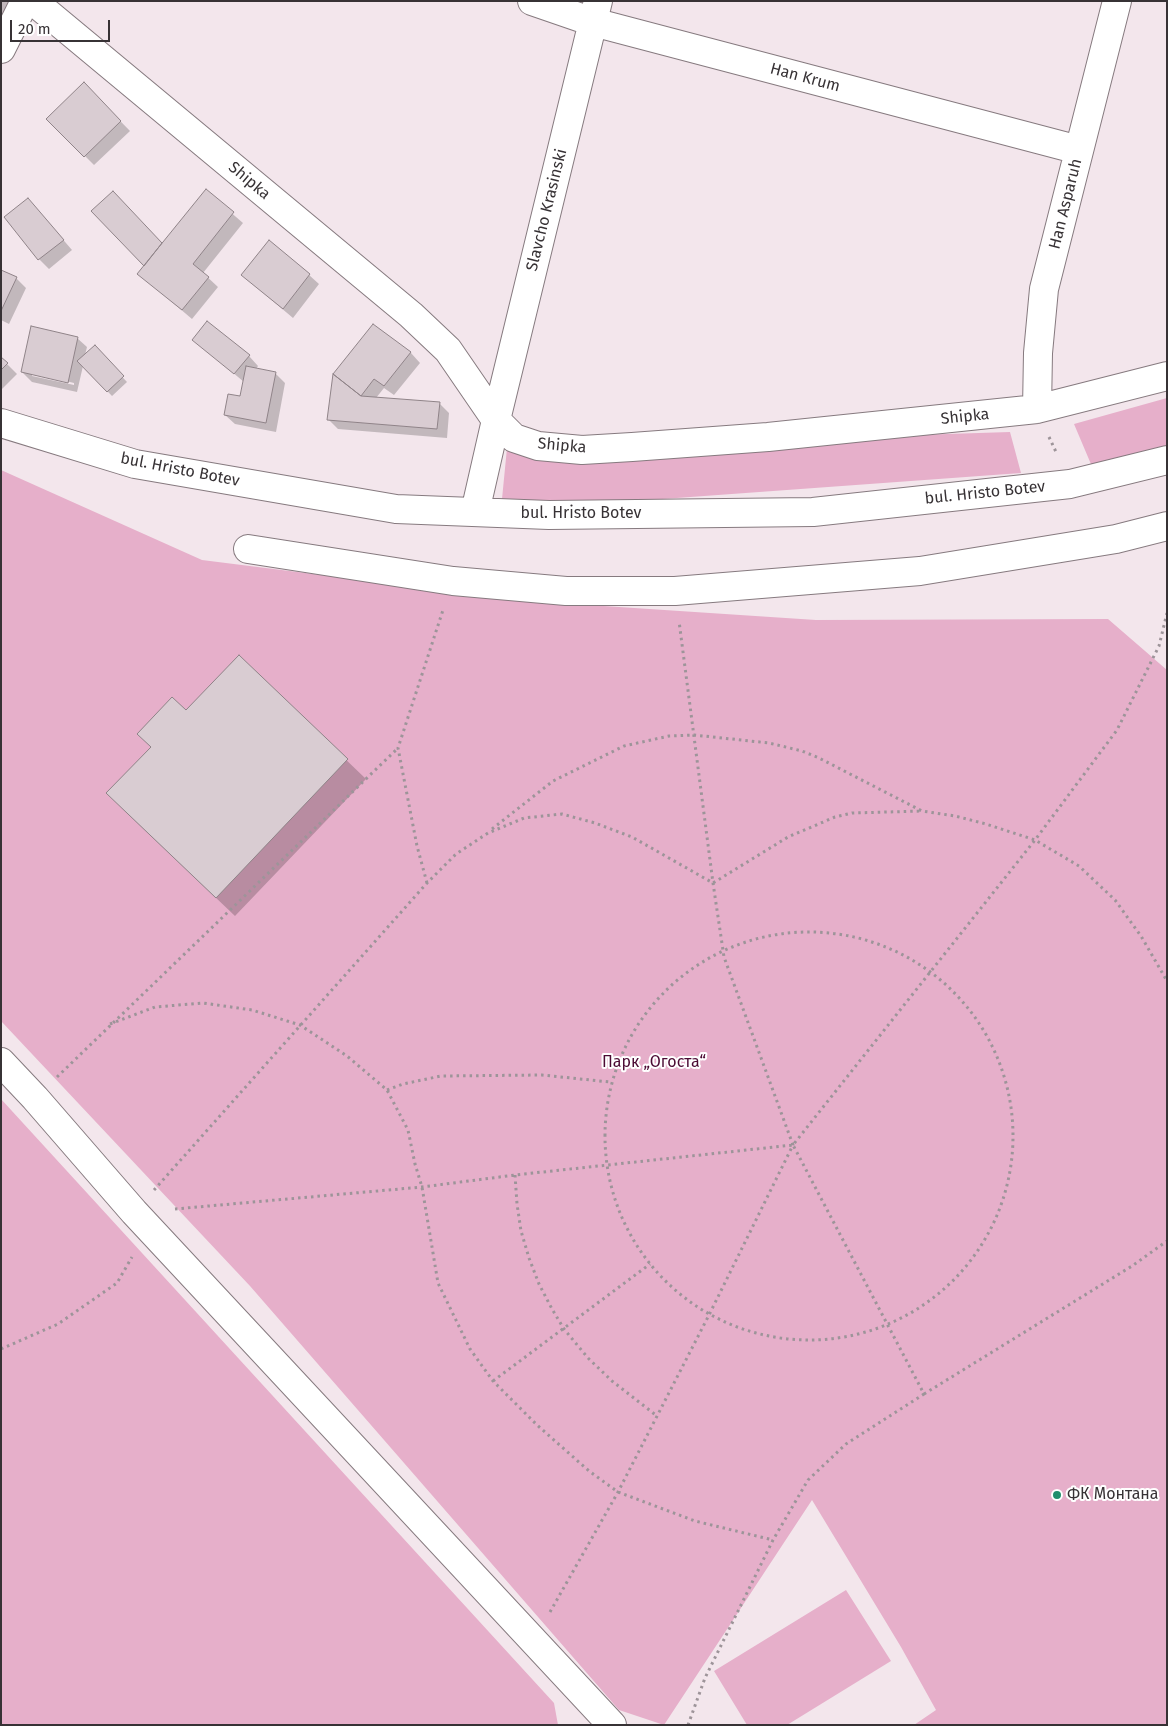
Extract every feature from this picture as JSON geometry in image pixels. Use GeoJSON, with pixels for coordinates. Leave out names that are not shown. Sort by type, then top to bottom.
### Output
{"type":"FeatureCollection","features":[{"type":"Feature","properties":{"kind":"street"},"geometry":{"type":"LineString","coordinates":[[1,49],[25,1]]}},
{"type":"Feature","properties":{"kind":"street","name":"Shipka"},"geometry":{"type":"LineString","coordinates":[[33,1],[410,315],[448,350],[496,420],[514,438],[538,446],[582,450],[768,437],[1037,409],[1167,376]]}},
{"type":"Feature","properties":{"kind":"street","name":"Han Krum"},"geometry":{"type":"LineString","coordinates":[[532,1],[595,12],[1079,150]]}},
{"type":"Feature","properties":{"kind":"street","name":"Han Asparuh"},"geometry":{"type":"LineString","coordinates":[[1037,409],[1038,353],[1044,289],[1117,1]]}},
{"type":"Feature","properties":{"kind":"street","name":"Slavcho Krasinski"},"geometry":{"type":"LineString","coordinates":[[475,512],[595,12]]}},
{"type":"Feature","properties":{"kind":"street","name":"bul. Hristo Botev"},"geometry":{"type":"LineString","coordinates":[[1,423],[134,464],[396,509],[549,515],[813,512],[1070,484],[1167,460]]}},
{"type":"Feature","properties":{"kind":"street"},"geometry":{"type":"LineString","coordinates":[[248,549],[453,581],[566,591],[675,591],[920,571],[1116,539],[1167,526]]}},
{"type":"Feature","properties":{"kind":"street"},"geometry":{"type":"LineString","coordinates":[[1,1062],[35,1098],[141,1220],[612,1725]]}},
{"type":"Feature","properties":{"kind":"path"},"geometry":{"type":"LineString","coordinates":[[1037,409],[1070,484]]}},
{"type":"Feature","properties":{"kind":"path"},"geometry":{"type":"LineString","coordinates":[[35,1098],[398,748],[453,581]]}},
{"type":"Feature","properties":{"kind":"path"},"geometry":{"type":"LineString","coordinates":[[675,591],[712,883],[724,957],[793,1145],[924,1394]]}},
{"type":"Feature","properties":{"kind":"path"},"geometry":{"type":"LineString","coordinates":[[534,1641],[618,1492],[709,1315],[793,1145],[1035,840],[1117,730],[1159,646],[1167,613]]}},
{"type":"Feature","properties":{"kind":"path"},"geometry":{"type":"LineString","coordinates":[[1,1349],[58,1324],[117,1283],[141,1220],[300,1025],[427,883],[456,854],[488,833],[553,781],[624,746],[669,736],[694,735],[769,743],[802,751],[922,811]]}},
{"type":"Feature","properties":{"kind":"path"},"geometry":{"type":"LineString","coordinates":[[398,748],[417,846],[427,883]]}},
{"type":"Feature","properties":{"kind":"path"},"geometry":{"type":"LineString","coordinates":[[712,883],[788,837],[852,813],[922,811],[955,816],[1035,840],[1079,866],[1115,900],[1141,936],[1167,981]]}},
{"type":"Feature","properties":{"kind":"path"},"geometry":{"type":"LineString","coordinates":[[488,833],[524,818],[562,814],[596,823],[632,837],[712,883]]}},
{"type":"Feature","properties":{"kind":"path"},"geometry":{"type":"LineString","coordinates":[[790,932],[830,932],[870,941],[907,956],[930,972],[940,979],[978,1020],[1003,1069],[1014,1123],[1010,1178],[992,1230],[960,1275],[918,1310],[868,1333],[814,1341],[760,1335],[709,1315],[673,1290],[650,1264],[616,1208],[604,1152],[604,1120],[610,1082],[619,1052],[641,1018],[671,984],[708,958],[750,940],[790,932]]}},
{"type":"Feature","properties":{"kind":"path"},"geometry":{"type":"LineString","coordinates":[[110,1024],[155,1007],[204,1003],[252,1010],[300,1025],[347,1056],[387,1090],[408,1130],[422,1187],[438,1283],[470,1349],[493,1381],[537,1425],[589,1472],[618,1492],[695,1521],[773,1540]]}},
{"type":"Feature","properties":{"kind":"path"},"geometry":{"type":"LineString","coordinates":[[387,1090],[403,1084],[441,1076],[542,1075],[610,1082]]}},
{"type":"Feature","properties":{"kind":"path"},"geometry":{"type":"LineString","coordinates":[[141,1220],[515,1175],[793,1145]]}},
{"type":"Feature","properties":{"kind":"path"},"geometry":{"type":"LineString","coordinates":[[515,1175],[521,1231],[529,1258],[539,1284],[564,1329],[588,1358],[612,1381],[657,1416]]}},
{"type":"Feature","properties":{"kind":"path"},"geometry":{"type":"LineString","coordinates":[[688,1725],[705,1678],[773,1540],[808,1480],[846,1444],[1132,1266],[1167,1241]]}},
{"type":"Feature","properties":{"kind":"path"},"geometry":{"type":"LineString","coordinates":[[493,1381],[650,1264]]}},
{"type":"Feature","properties":{"kind":"green space"},"geometry":{"type":"Polygon","coordinates":[[[1167,398],[1167,453],[1096,476],[1074,424],[1167,398]]]}},
{"type":"Feature","properties":{"kind":"green space"},"geometry":{"type":"Polygon","coordinates":[[[1010,432],[1021,473],[594,504],[502,499],[507,448],[1010,432]]]}},
{"type":"Feature","properties":{"kind":"green space","name":"Парк „Огоста“"},"geometry":{"type":"Polygon","coordinates":[[[1,470],[202,560],[528,601],[816,620],[1108,619],[1167,670],[1167,1725],[914,1725],[936,1710],[901,1647],[812,1500],[664,1725],[619,1710],[250,1286],[1,1021],[1,470]]]}},
{"type":"Feature","properties":{"kind":"green space"},"geometry":{"type":"Polygon","coordinates":[[[1,1099],[554,1703],[558,1725],[1,1725],[1,1099]]]}},
{"type":"Feature","properties":{"kind":"green space"},"geometry":{"type":"Polygon","coordinates":[[[846,1590],[891,1661],[787,1725],[747,1725],[714,1671],[846,1590]]]}},
{"type":"Feature","properties":{"kind":"building"},"geometry":{"type":"Polygon","coordinates":[[[84,82],[121,121],[84,157],[46,119],[84,82]]]}},
{"type":"Feature","properties":{"kind":"building"},"geometry":{"type":"Polygon","coordinates":[[[206,189],[234,212],[193,264],[209,277],[182,310],[137,274],[206,189]]]}},
{"type":"Feature","properties":{"kind":"building"},"geometry":{"type":"Polygon","coordinates":[[[113,191],[162,243],[144,266],[91,211],[113,191]]]}},
{"type":"Feature","properties":{"kind":"building"},"geometry":{"type":"Polygon","coordinates":[[[28,198],[64,240],[38,260],[4,217],[28,198]]]}},
{"type":"Feature","properties":{"kind":"building"},"geometry":{"type":"Polygon","coordinates":[[[269,240],[310,274],[283,309],[241,275],[269,240]]]}},
{"type":"Feature","properties":{"kind":"building"},"geometry":{"type":"Polygon","coordinates":[[[1,270],[17,277],[1,311],[1,270]]]}},
{"type":"Feature","properties":{"kind":"building"},"geometry":{"type":"Polygon","coordinates":[[[207,321],[250,355],[234,374],[192,340],[207,321]]]}},
{"type":"Feature","properties":{"kind":"building"},"geometry":{"type":"Polygon","coordinates":[[[373,324],[411,352],[384,386],[374,379],[361,396],[333,374],[373,324]]]}},
{"type":"Feature","properties":{"kind":"building"},"geometry":{"type":"Polygon","coordinates":[[[31,326],[78,337],[68,383],[21,372],[31,326]]]}},
{"type":"Feature","properties":{"kind":"building"},"geometry":{"type":"Polygon","coordinates":[[[95,345],[124,376],[107,392],[77,361],[95,345]]]}},
{"type":"Feature","properties":{"kind":"building"},"geometry":{"type":"Polygon","coordinates":[[[1,357],[8,363],[1,370],[1,357]]]}},
{"type":"Feature","properties":{"kind":"building"},"geometry":{"type":"Polygon","coordinates":[[[246,366],[276,372],[266,423],[224,415],[228,394],[240,396],[246,366]]]}},
{"type":"Feature","properties":{"kind":"building"},"geometry":{"type":"Polygon","coordinates":[[[333,374],[361,396],[440,402],[437,429],[327,420],[333,374]]]}},
{"type":"Feature","properties":{"kind":"building"},"geometry":{"type":"Polygon","coordinates":[[[239,655],[348,759],[216,898],[106,793],[151,747],[137,734],[172,697],[186,710],[239,655]]]}},
{"type":"Feature","properties":{"kind":"place","name":"ФК Монтана"},"geometry":{"type":"Point","coordinates":[1057,1495]}}]}
